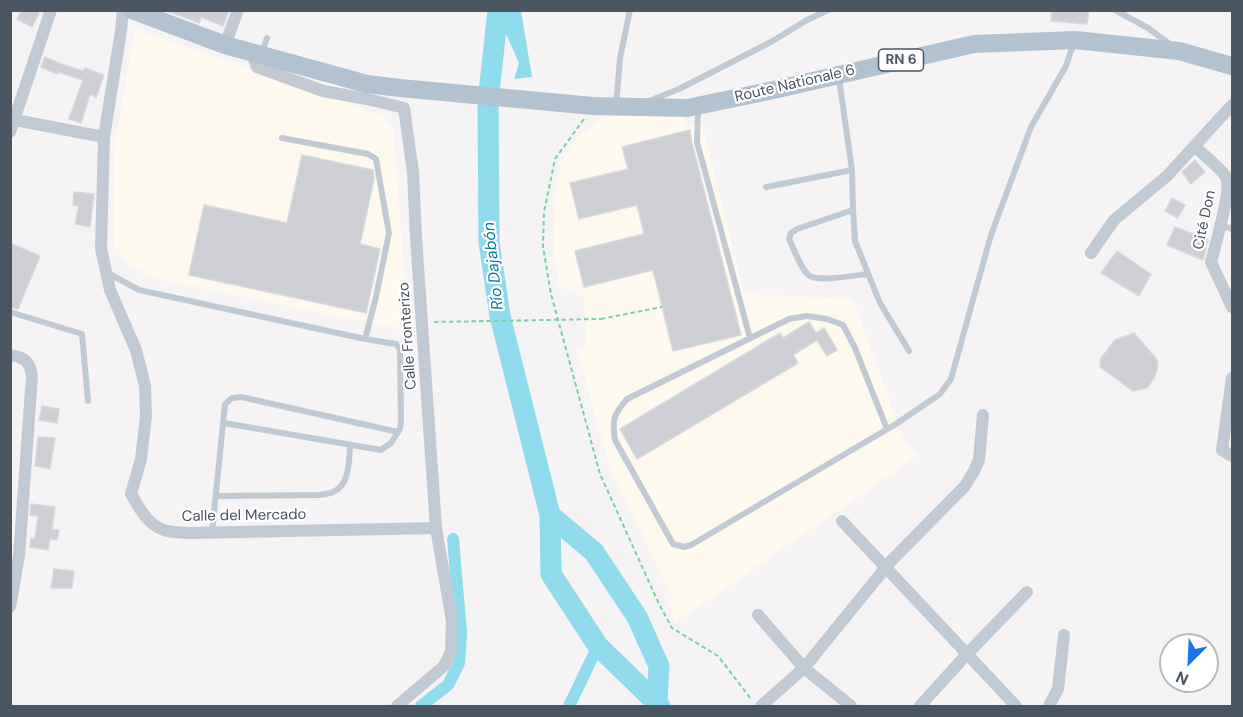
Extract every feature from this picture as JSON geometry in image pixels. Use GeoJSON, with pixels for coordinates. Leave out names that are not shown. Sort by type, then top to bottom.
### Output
{"type":"FeatureCollection","features":[{"type":"Feature","properties":{"kind":"main road","name":"Route Nationale 6"},"geometry":{"type":"LineString","coordinates":[[132,10],[225,45],[343,78],[384,86],[570,104],[687,108],[974,44],[1075,39],[1179,51],[1233,66]]}},
{"type":"Feature","properties":{"kind":"street"},"geometry":{"type":"LineString","coordinates":[[51,10],[12,124],[104,137]]}},
{"type":"Feature","properties":{"kind":"street","name":"Calle del Mercado"},"geometry":{"type":"LineString","coordinates":[[123,10],[104,137],[101,248],[110,290],[136,350],[145,386],[147,416],[141,459],[131,494],[147,520],[165,531],[189,533],[436,528]]}},
{"type":"Feature","properties":{"kind":"street"},"geometry":{"type":"LineString","coordinates":[[225,45],[238,10]]}},
{"type":"Feature","properties":{"kind":"street","name":"Calle Fronterizo"},"geometry":{"type":"LineString","coordinates":[[256,54],[257,67],[323,91],[404,108],[413,172],[436,528],[452,621],[451,651],[444,666],[397,706]]}},
{"type":"Feature","properties":{"kind":"street"},"geometry":{"type":"LineString","coordinates":[[1091,253],[1114,220],[1167,176],[1233,105]]}},
{"type":"Feature","properties":{"kind":"street","name":"Cité Don"},"geometry":{"type":"LineString","coordinates":[[1195,147],[1226,178],[1227,227],[1211,262],[1229,289],[1233,307]]}},
{"type":"Feature","properties":{"kind":"street"},"geometry":{"type":"LineString","coordinates":[[10,355],[29,363],[32,376],[10,607]]}},
{"type":"Feature","properties":{"kind":"street"},"geometry":{"type":"LineString","coordinates":[[1233,378],[1222,450],[1233,456]]}},
{"type":"Feature","properties":{"kind":"street"},"geometry":{"type":"LineString","coordinates":[[761,706],[804,668],[885,568],[965,486],[979,460],[983,415]]}},
{"type":"Feature","properties":{"kind":"street"},"geometry":{"type":"LineString","coordinates":[[842,521],[1016,706]]}},
{"type":"Feature","properties":{"kind":"street"},"geometry":{"type":"LineString","coordinates":[[920,706],[1027,592]]}},
{"type":"Feature","properties":{"kind":"street"},"geometry":{"type":"LineString","coordinates":[[758,615],[804,668],[850,706]]}},
{"type":"Feature","properties":{"kind":"street"},"geometry":{"type":"LineString","coordinates":[[1049,706],[1058,689],[1064,635]]}},
{"type":"Feature","properties":{"kind":"lane"},"geometry":{"type":"LineString","coordinates":[[616,106],[620,58],[630,10]]}},
{"type":"Feature","properties":{"kind":"lane"},"geometry":{"type":"LineString","coordinates":[[637,106],[679,89],[828,10]]}},
{"type":"Feature","properties":{"kind":"lane"},"geometry":{"type":"LineString","coordinates":[[1115,10],[1148,28],[1179,51]]}},
{"type":"Feature","properties":{"kind":"lane"},"geometry":{"type":"LineString","coordinates":[[256,54],[267,38]]}},
{"type":"Feature","properties":{"kind":"lane"},"geometry":{"type":"LineString","coordinates":[[888,429],[855,348],[843,326],[827,319],[807,316],[789,319],[627,399],[615,412],[613,428],[615,440],[673,544],[684,547],[888,429],[940,394],[951,379],[991,235],[1031,127],[1066,66],[1075,39]]}},
{"type":"Feature","properties":{"kind":"lane"},"geometry":{"type":"LineString","coordinates":[[838,75],[852,170],[855,241],[880,303],[909,351]]}},
{"type":"Feature","properties":{"kind":"lane"},"geometry":{"type":"LineString","coordinates":[[698,106],[697,142],[750,338]]}},
{"type":"Feature","properties":{"kind":"lane"},"geometry":{"type":"LineString","coordinates":[[282,138],[368,154],[376,159],[389,233],[365,339]]}},
{"type":"Feature","properties":{"kind":"lane"},"geometry":{"type":"LineString","coordinates":[[766,187],[852,170]]}},
{"type":"Feature","properties":{"kind":"lane"},"geometry":{"type":"LineString","coordinates":[[853,210],[796,229],[791,233],[789,239],[809,276],[817,279],[868,274]]}},
{"type":"Feature","properties":{"kind":"lane"},"geometry":{"type":"LineString","coordinates":[[106,272],[139,290],[396,344],[400,349],[400,428],[391,443],[381,450],[224,423]]}},
{"type":"Feature","properties":{"kind":"lane"},"geometry":{"type":"LineString","coordinates":[[10,312],[82,334],[88,401]]}},
{"type":"Feature","properties":{"kind":"lane"},"geometry":{"type":"LineString","coordinates":[[212,532],[225,404],[232,398],[241,397],[398,432]]}},
{"type":"Feature","properties":{"kind":"lane"},"geometry":{"type":"LineString","coordinates":[[216,496],[319,495],[334,492],[340,487],[345,477],[350,444]]}},
{"type":"Feature","properties":{"kind":"path"},"geometry":{"type":"LineString","coordinates":[[434,322],[601,319],[662,308]]}},
{"type":"Feature","properties":{"kind":"shaded area"},"geometry":{"type":"Polygon","coordinates":[[[135,29],[384,117],[393,128],[409,331],[149,277],[127,262],[114,245],[115,142],[135,29]]]}},
{"type":"Feature","properties":{"kind":"shaded area"},"geometry":{"type":"Polygon","coordinates":[[[681,113],[686,127],[702,123],[744,294],[853,299],[902,436],[917,456],[676,622],[668,607],[672,596],[607,457],[577,350],[587,346],[584,297],[559,286],[553,248],[556,184],[560,165],[578,137],[606,115],[681,113]]]}},
{"type":"Feature","properties":{"kind":"water"},"geometry":{"type":"Polygon","coordinates":[[[489,11],[521,11],[532,77],[514,79],[519,63],[507,36],[491,17],[489,11]]]}},
{"type":"Feature","properties":{"kind":"building"},"geometry":{"type":"Polygon","coordinates":[[[22,10],[34,10],[39,13],[32,27],[17,19],[22,10]]]}},
{"type":"Feature","properties":{"kind":"building"},"geometry":{"type":"Polygon","coordinates":[[[165,10],[229,10],[223,26],[201,17],[199,23],[165,10]]]}},
{"type":"Feature","properties":{"kind":"building"},"geometry":{"type":"Polygon","coordinates":[[[1052,10],[1089,10],[1087,24],[1051,21],[1052,10]]]}},
{"type":"Feature","properties":{"kind":"building"},"geometry":{"type":"Polygon","coordinates":[[[45,57],[83,71],[85,68],[104,75],[96,97],[90,94],[81,123],[69,119],[83,80],[58,72],[57,74],[41,67],[45,57]]]}},
{"type":"Feature","properties":{"kind":"building"},"geometry":{"type":"Polygon","coordinates":[[[690,130],[741,335],[673,351],[653,270],[584,287],[575,251],[644,234],[637,205],[579,219],[570,183],[628,169],[622,147],[690,130]]]}},
{"type":"Feature","properties":{"kind":"building"},"geometry":{"type":"Polygon","coordinates":[[[302,155],[373,170],[374,179],[360,244],[380,249],[366,313],[189,275],[204,205],[287,223],[302,155]]]}},
{"type":"Feature","properties":{"kind":"building"},"geometry":{"type":"Polygon","coordinates":[[[1195,160],[1205,172],[1191,184],[1182,172],[1195,160]]]}},
{"type":"Feature","properties":{"kind":"building"},"geometry":{"type":"Polygon","coordinates":[[[74,192],[94,194],[90,227],[75,224],[79,206],[73,205],[74,192]]]}},
{"type":"Feature","properties":{"kind":"building"},"geometry":{"type":"Polygon","coordinates":[[[1172,198],[1185,205],[1178,218],[1165,211],[1172,198]]]}},
{"type":"Feature","properties":{"kind":"building"},"geometry":{"type":"Polygon","coordinates":[[[1175,227],[1208,240],[1203,260],[1167,245],[1175,227]]]}},
{"type":"Feature","properties":{"kind":"building"},"geometry":{"type":"Polygon","coordinates":[[[10,243],[40,256],[18,309],[10,307],[10,243]]]}},
{"type":"Feature","properties":{"kind":"building"},"geometry":{"type":"Polygon","coordinates":[[[1117,251],[1151,274],[1139,296],[1101,273],[1117,251]]]}},
{"type":"Feature","properties":{"kind":"building"},"geometry":{"type":"Polygon","coordinates":[[[809,322],[816,333],[824,328],[837,350],[827,356],[817,340],[793,355],[798,363],[637,459],[620,429],[780,333],[783,338],[809,322]]]}},
{"type":"Feature","properties":{"kind":"building"},"geometry":{"type":"Polygon","coordinates":[[[1134,333],[1158,361],[1154,378],[1147,388],[1133,391],[1100,367],[1101,358],[1115,340],[1134,333]]]}},
{"type":"Feature","properties":{"kind":"building"},"geometry":{"type":"Polygon","coordinates":[[[42,406],[59,409],[57,423],[39,420],[42,406]]]}},
{"type":"Feature","properties":{"kind":"building"},"geometry":{"type":"Polygon","coordinates":[[[38,437],[55,438],[50,469],[35,466],[38,437]]]}},
{"type":"Feature","properties":{"kind":"building"},"geometry":{"type":"Polygon","coordinates":[[[31,504],[55,507],[52,530],[59,530],[57,540],[50,539],[48,550],[30,547],[31,538],[35,539],[38,516],[30,515],[31,504]]]}},
{"type":"Feature","properties":{"kind":"building"},"geometry":{"type":"Polygon","coordinates":[[[54,569],[74,571],[72,588],[51,588],[54,569]]]}},
{"type":"Feature","properties":{"kind":"waterway","name":"Río Dajabón"},"geometry":{"type":"LineString","coordinates":[[498,10],[488,102],[489,242],[500,316],[550,515],[551,574],[598,646],[660,706]]}},
{"type":"Feature","properties":{"kind":"waterway","name":"Río Dajabón"},"geometry":{"type":"LineString","coordinates":[[550,515],[594,552],[637,617],[659,666],[657,702]]}},
{"type":"Feature","properties":{"kind":"waterway"},"geometry":{"type":"LineString","coordinates":[[421,706],[448,685],[459,663],[461,633],[453,539]]}},
{"type":"Feature","properties":{"kind":"waterway"},"geometry":{"type":"LineString","coordinates":[[569,706],[598,646]]}}]}
